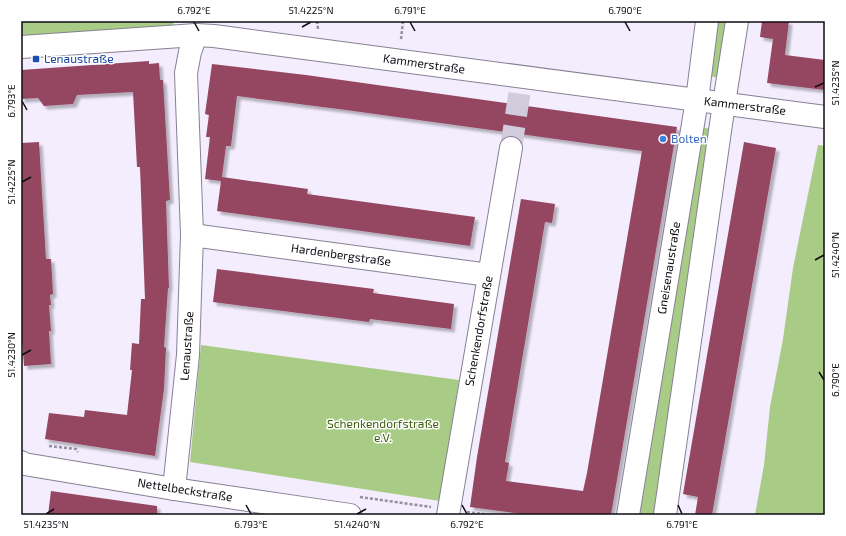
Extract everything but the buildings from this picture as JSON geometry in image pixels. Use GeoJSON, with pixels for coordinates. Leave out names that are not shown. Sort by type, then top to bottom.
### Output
{"type":"FeatureCollection","features":[{"type":"Feature","properties":{"kind":"street","name":"Gneisenaustraße"},"geometry":{"type":"LineString","coordinates":[[628,515],[697,100],[707,21]]}},
{"type":"Feature","properties":{"kind":"street"},"geometry":{"type":"LineString","coordinates":[[665,515],[737,21]]}},
{"type":"Feature","properties":{"kind":"street","name":"Kammerstraße"},"geometry":{"type":"LineString","coordinates":[[21,47],[197,28],[214,36],[825,117]]}},
{"type":"Feature","properties":{"kind":"street","name":"Lenaustraße"},"geometry":{"type":"LineString","coordinates":[[174,489],[188,354],[192,235],[186,73],[197,28]]}},
{"type":"Feature","properties":{"kind":"street","name":"Schenkendorfstraße"},"geometry":{"type":"LineString","coordinates":[[448,515],[511,148]]}},
{"type":"Feature","properties":{"kind":"street","name":"Hardenbergstraße"},"geometry":{"type":"LineString","coordinates":[[192,235],[489,275]]}},
{"type":"Feature","properties":{"kind":"street","name":"Nettelbeckstraße"},"geometry":{"type":"LineString","coordinates":[[22,467],[350,515]]}},
{"type":"Feature","properties":{"kind":"path"},"geometry":{"type":"LineString","coordinates":[[317,21],[318,29]]}},
{"type":"Feature","properties":{"kind":"path"},"geometry":{"type":"LineString","coordinates":[[401,39],[403,21]]}},
{"type":"Feature","properties":{"kind":"green space"},"geometry":{"type":"Polygon","coordinates":[[[21,21],[173,21],[174,28],[21,40],[21,21]]]}},
{"type":"Feature","properties":{"kind":"green space"},"geometry":{"type":"Polygon","coordinates":[[[714,21],[730,21],[721,78],[707,76],[714,21]]]}},
{"type":"Feature","properties":{"kind":"green space"},"geometry":{"type":"Polygon","coordinates":[[[699,127],[714,129],[659,515],[634,515],[699,127]]]}},
{"type":"Feature","properties":{"kind":"green space"},"geometry":{"type":"Polygon","coordinates":[[[818,145],[825,146],[825,515],[755,515],[764,465],[770,407],[783,339],[793,268],[818,145]]]}},
{"type":"Feature","properties":{"kind":"green space","name":"Schenkendorfstraße e.V."},"geometry":{"type":"Polygon","coordinates":[[[201,345],[459,380],[440,501],[190,462],[201,345]]]}},
{"type":"Feature","properties":{"kind":"tunnel"},"geometry":{"type":"LineString","coordinates":[[511,148],[522,77]]}},
{"type":"Feature","properties":{"kind":"place","name":"Lenaustraße"},"geometry":{"type":"Point","coordinates":[36,59]}},
{"type":"Feature","properties":{"kind":"place","name":"Bolten"},"geometry":{"type":"Point","coordinates":[663,139]}}]}
